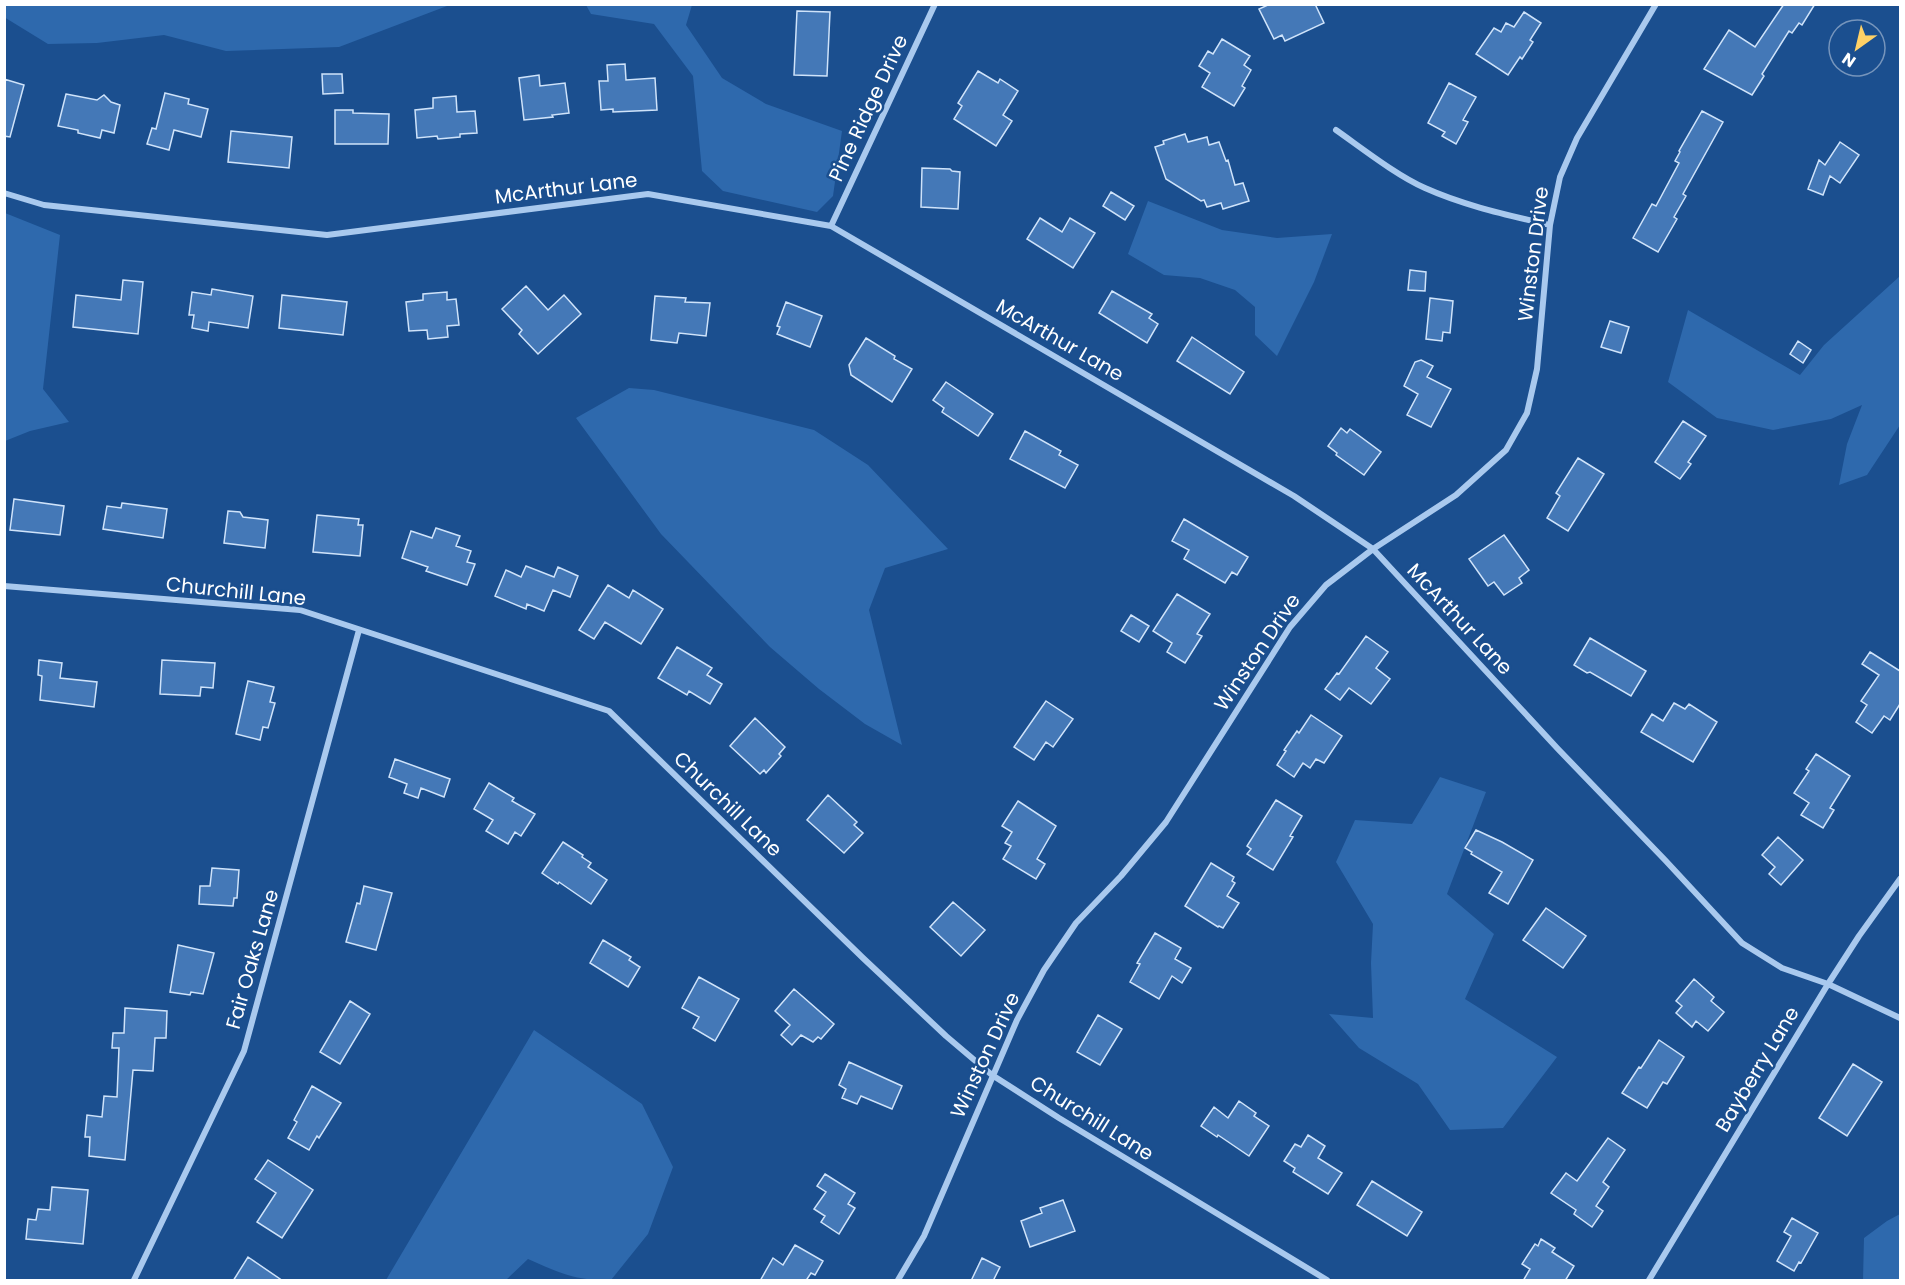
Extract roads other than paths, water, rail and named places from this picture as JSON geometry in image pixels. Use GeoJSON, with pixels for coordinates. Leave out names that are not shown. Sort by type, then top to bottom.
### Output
{"type":"FeatureCollection","features":[{"type":"Feature","properties":{"kind":"street","name":"Pine Ridge Drive"},"geometry":{"type":"LineString","coordinates":[[831,226],[935,4]]}},
{"type":"Feature","properties":{"kind":"street","name":"Winston Drive"},"geometry":{"type":"LineString","coordinates":[[898,1281],[924,1236],[1017,1020],[1057,951],[1076,923],[1121,876],[1166,822],[1290,627],[1326,585],[1373,549],[1456,495],[1506,450],[1527,413],[1538,369],[1550,225],[1560,177],[1577,138],[1656,4]]}},
{"type":"Feature","properties":{"kind":"street"},"geometry":{"type":"LineString","coordinates":[[1336,130],[1375,158],[1424,188],[1472,206],[1550,225]]}},
{"type":"Feature","properties":{"kind":"street","name":"McArthur Lane"},"geometry":{"type":"LineString","coordinates":[[4,193],[44,205],[327,235],[648,194],[831,226],[1294,495],[1373,549],[1742,943],[1782,968],[1828,984],[1900,1018]]}},
{"type":"Feature","properties":{"kind":"street","name":"Churchill Lane"},"geometry":{"type":"LineString","coordinates":[[4,586],[300,610],[609,711],[863,958],[946,1036],[992,1075],[1327,1281]]}},
{"type":"Feature","properties":{"kind":"street","name":"Fair Oaks Lane"},"geometry":{"type":"LineString","coordinates":[[134,1281],[244,1051],[359,630]]}},
{"type":"Feature","properties":{"kind":"street","name":"Bayberry Lane"},"geometry":{"type":"LineString","coordinates":[[1649,1281],[1828,984],[1900,879]]}}]}
